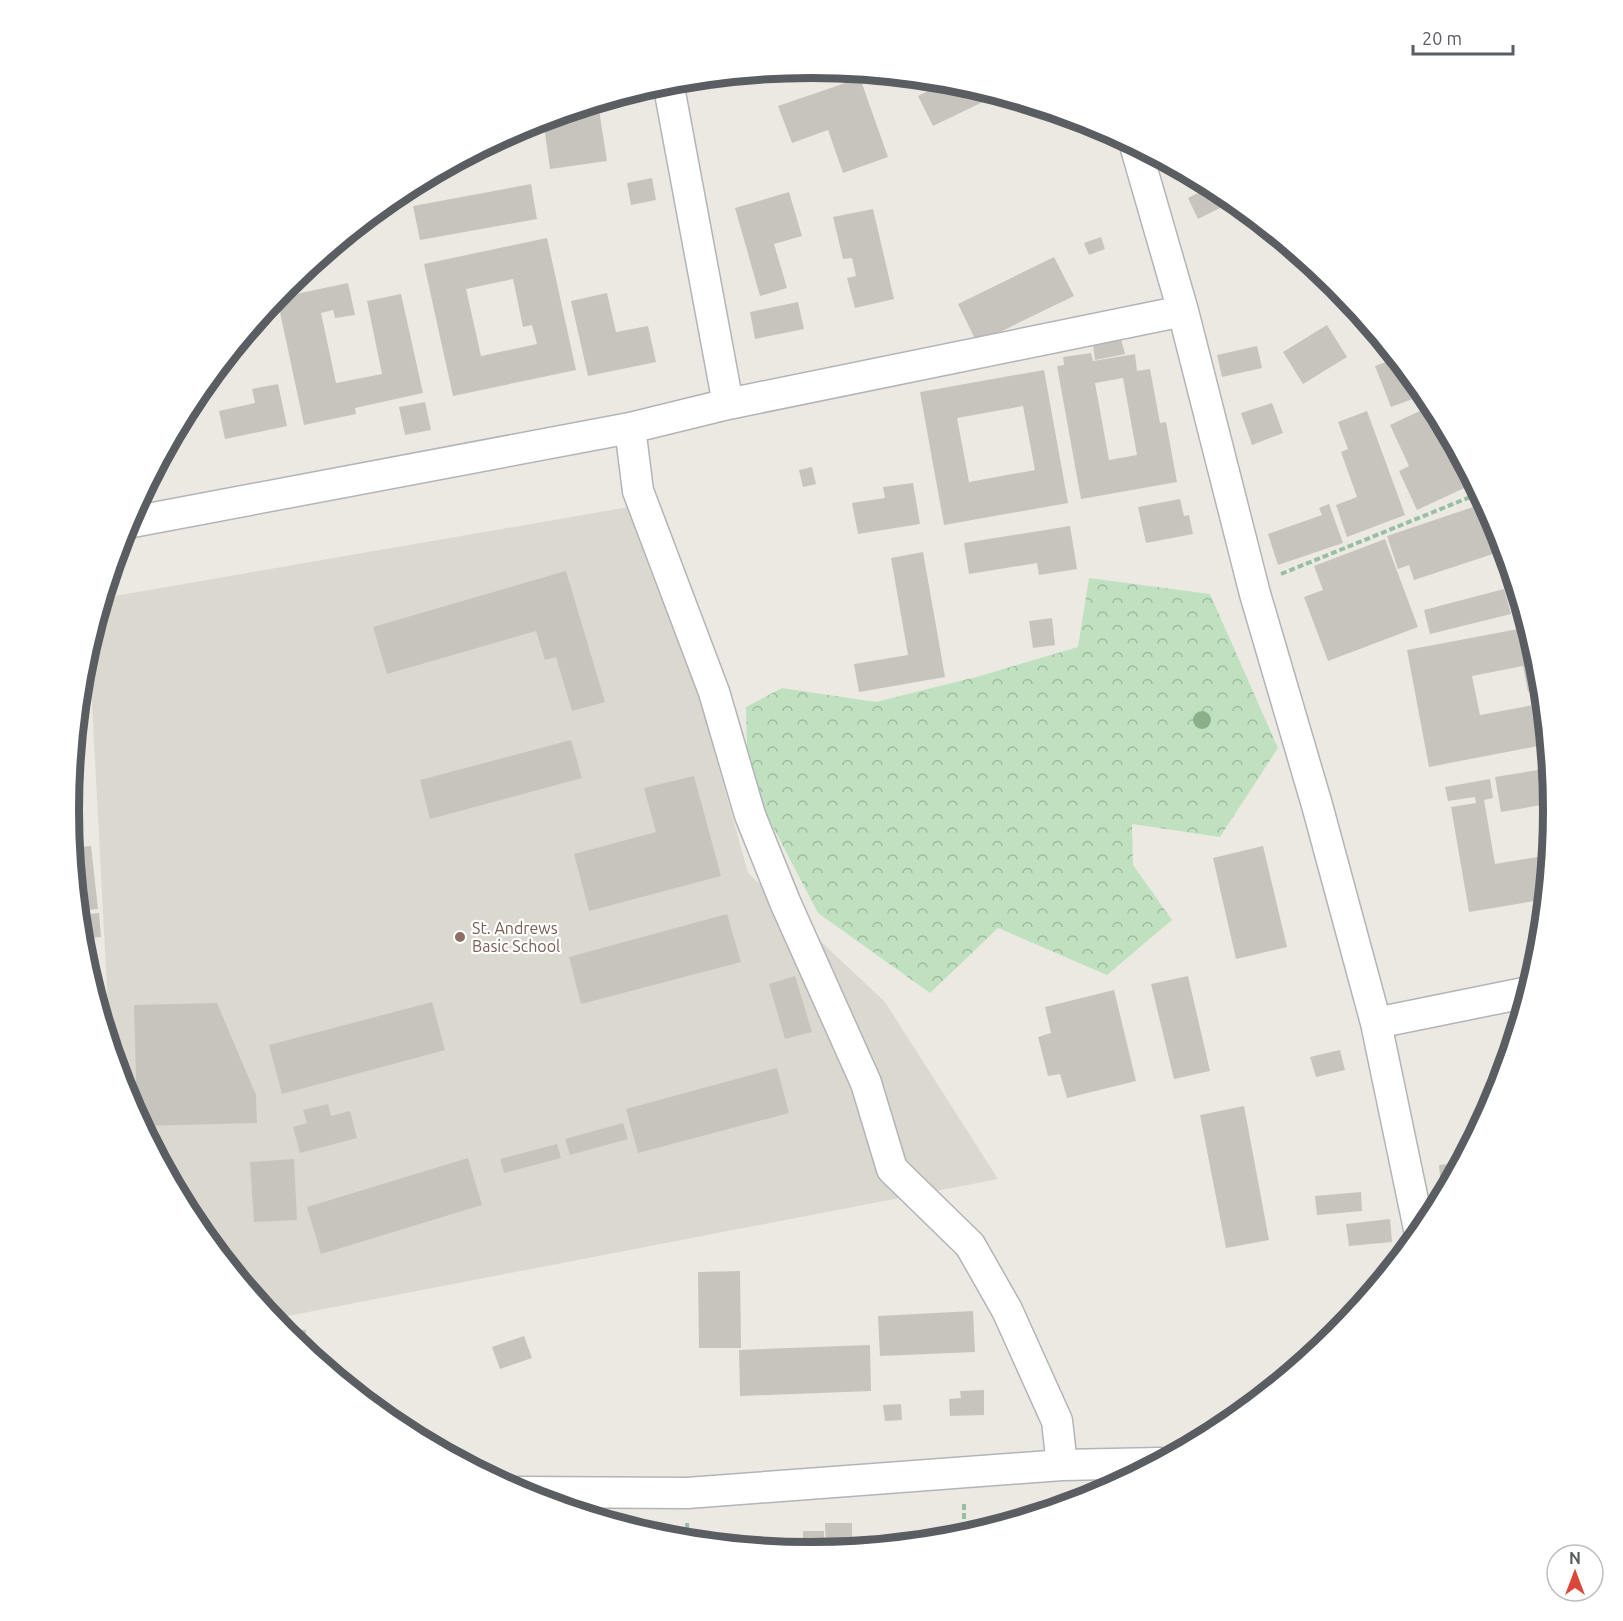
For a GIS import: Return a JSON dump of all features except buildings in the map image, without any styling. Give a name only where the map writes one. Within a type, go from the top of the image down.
[{"type":"street","points":[[670,92],[728,404]]},
{"type":"street","points":[[1138,156],[1183,311],[1253,586],[1317,805],[1376,1023],[1417,1222]]},
{"type":"street","points":[[139,521],[630,428],[728,404],[1183,311]]},
{"type":"street","points":[[630,428],[638,491],[714,692],[750,815],[785,902],[866,1083],[892,1169],[970,1245],[1002,1300],[1057,1421],[1062,1465]]},
{"type":"street","points":[[1376,1023],[1520,994]]},
{"type":"street","points":[[545,1492],[687,1493],[1062,1465],[1142,1463]]},
{"type":"path","points":[[1253,586],[1472,496]]},
{"type":"shaded area","name":"St. Andrews Basic School","points":[[646,504],[748,873],[885,1002],[998,1179],[283,1317],[230,1256],[177,1177],[135,1091],[108,1014],[91,681],[111,597]]},
{"type":"green space","points":[[1089,578],[1210,594],[1278,748],[1220,837],[1132,824],[1133,865],[1172,920],[1107,975],[998,928],[930,993],[818,913],[748,779],[746,707],[782,688],[876,702],[980,676],[1078,647]]},
{"type":"place","name":"St. Andrews Basic School","points":[[460,937]]}]
